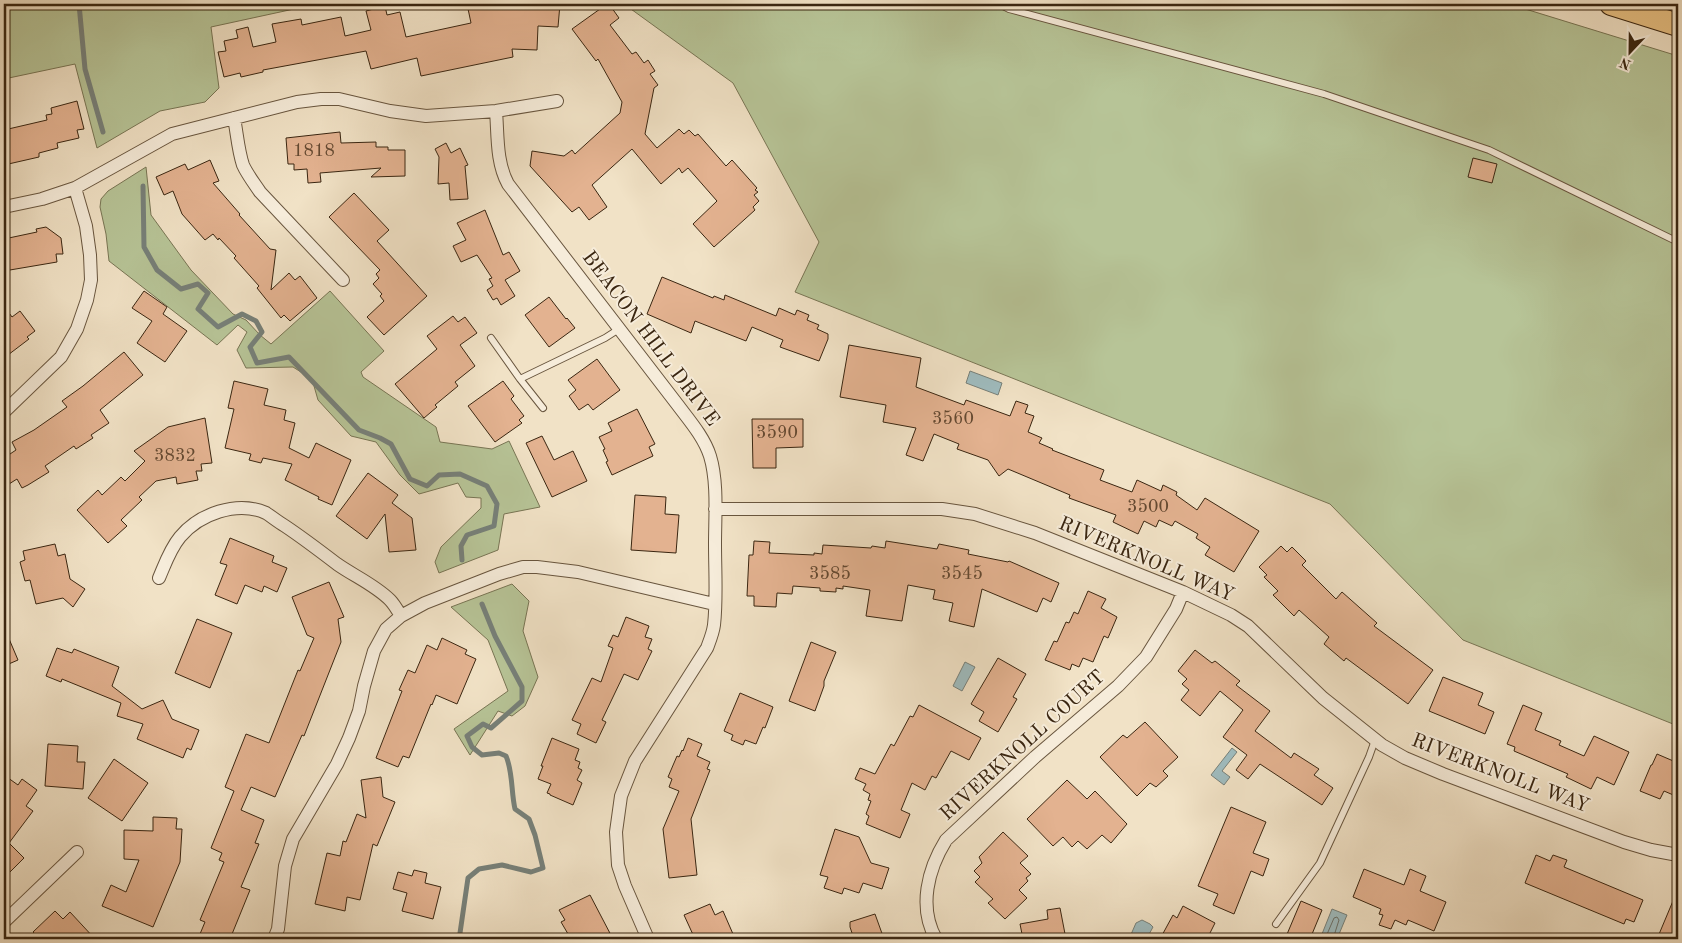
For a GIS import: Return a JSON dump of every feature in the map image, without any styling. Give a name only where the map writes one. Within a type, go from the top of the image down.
[{"type":"highway","points":[[1611,4],[1678,25]]},
{"type":"street","points":[[4,206],[42,199],[75,188],[172,134],[297,102],[322,99],[351,100],[390,110],[426,116],[496,111],[557,100]]},
{"type":"street","name":"BEACON HILL DRIVE","points":[[496,111],[500,162],[508,184],[677,404],[707,447],[711,458],[714,475],[715,508],[714,625],[707,648],[635,761],[624,786],[619,806],[616,832],[618,865],[648,939]]},
{"type":"street","points":[[234,118],[240,152],[250,178],[260,192],[343,280]]},
{"type":"street","points":[[4,412],[61,357],[77,329],[87,300],[91,280],[89,241],[75,188]]},
{"type":"street","name":"RIVERKNOLL WAY","points":[[715,508],[942,509],[974,514],[1034,533],[1183,592],[1230,615],[1248,626],[1323,698],[1375,740],[1405,758],[1624,842],[1678,855]]},
{"type":"street","points":[[159,578],[169,554],[180,537],[195,523],[228,509],[245,509],[265,513],[301,537],[340,566],[380,592],[392,602],[401,616]]},
{"type":"street","points":[[274,939],[278,929],[285,866],[293,840],[337,764],[346,744],[359,711],[374,651],[386,629],[401,616],[434,600],[524,567],[578,572],[714,604]]},
{"type":"street","name":"RIVERKNOLL COURT","points":[[936,939],[930,928],[927,891],[932,868],[946,840],[1035,757],[1118,686],[1146,657],[1176,608],[1183,592]]},
{"type":"street","points":[[4,922],[77,852]]},
{"type":"lane","points":[[999,4],[1009,9],[1324,94],[1490,150],[1678,242]]},
{"type":"lane","points":[[520,379],[605,338],[619,329]]},
{"type":"lane","points":[[491,338],[543,408]]},
{"type":"lane","points":[[1276,924],[1320,863],[1375,740]]},
{"type":"green space","points":[[4,4],[317,4],[211,27],[219,88],[205,102],[160,111],[97,148],[75,64],[4,79]]},
{"type":"green space","points":[[624,4],[1509,4],[1678,56],[1678,726],[1463,640],[1330,504],[795,292],[819,242],[733,83]]},
{"type":"green space","points":[[146,167],[151,215],[191,270],[233,314],[246,320],[271,344],[330,291],[384,351],[361,372],[363,377],[436,427],[440,442],[492,449],[509,441],[540,507],[504,514],[498,550],[439,573],[435,562],[441,547],[481,508],[481,498],[466,497],[458,483],[419,494],[400,475],[376,442],[351,436],[318,400],[312,379],[293,367],[246,368],[237,350],[247,332],[238,325],[217,345],[109,261],[100,207],[101,199],[108,191]]},
{"type":"green space","points":[[512,584],[529,601],[523,631],[538,677],[525,706],[512,716],[498,711],[470,755],[454,729],[508,691],[488,640],[451,607]]},
{"type":"water","points":[[970,371],[1002,383],[998,395],[966,383]]},
{"type":"water","points":[[965,662],[975,667],[962,691],[953,686]]},
{"type":"water","points":[[1232,748],[1237,752],[1222,771],[1230,777],[1224,785],[1211,775]]},
{"type":"water","points":[[1332,909],[1347,915],[1337,939],[1320,939]]},
{"type":"water","points":[[1142,920],[1153,927],[1147,938],[1129,939],[1136,923]]},
{"type":"building","points":[[467,4],[560,4],[558,27],[538,26],[537,50],[512,49],[513,57],[421,76],[417,58],[371,69],[366,51],[263,70],[263,72],[241,77],[240,73],[224,77],[218,52],[226,51],[224,41],[238,38],[236,30],[248,27],[253,47],[276,42],[272,24],[301,19],[302,25],[341,17],[345,36],[371,30],[366,11],[385,6],[387,15],[400,12],[406,37],[471,23]]},
{"type":"building","points":[[609,4],[619,18],[610,25],[632,54],[636,52],[644,63],[648,60],[655,71],[650,74],[658,85],[654,88],[645,134],[657,148],[679,129],[684,134],[689,130],[695,136],[698,134],[726,166],[732,160],[757,188],[755,190],[758,192],[754,195],[759,201],[753,207],[755,210],[714,247],[693,224],[717,201],[688,168],[682,173],[679,168],[661,184],[632,149],[592,185],[607,207],[589,220],[579,207],[572,212],[530,166],[532,151],[564,156],[572,150],[575,154],[620,113],[622,102],[598,59],[596,61],[572,29]]},
{"type":"building","points":[[77,101],[84,129],[77,130],[79,138],[57,143],[58,148],[39,153],[39,157],[4,165],[4,130],[47,120],[46,115],[52,114],[51,108]]},
{"type":"building","points":[[340,132],[341,143],[376,142],[376,147],[388,147],[388,150],[405,150],[405,176],[371,177],[381,168],[320,173],[321,182],[308,183],[307,169],[294,170],[294,164],[288,164],[286,138]]},
{"type":"building","points":[[446,143],[451,153],[460,148],[468,165],[465,166],[468,199],[450,200],[449,183],[438,184],[439,157],[435,149]]},
{"type":"building","points":[[1473,158],[1497,164],[1492,183],[1468,177]]},
{"type":"building","points":[[210,160],[219,181],[213,183],[270,249],[276,250],[271,290],[289,273],[295,280],[300,276],[317,298],[290,321],[284,315],[281,318],[257,288],[259,286],[234,258],[236,256],[219,238],[218,240],[213,234],[205,240],[182,214],[173,191],[164,195],[156,177],[185,164],[188,170]]},
{"type":"building","points":[[354,193],[389,230],[377,241],[427,296],[384,335],[367,317],[384,301],[380,296],[382,294],[373,284],[379,278],[376,274],[380,270],[329,217]]},
{"type":"building","points":[[485,210],[503,255],[509,252],[520,271],[505,280],[515,296],[501,305],[497,298],[493,300],[487,290],[493,286],[489,279],[492,278],[477,255],[461,262],[453,246],[466,240],[457,223]]},
{"type":"building","points":[[46,227],[61,238],[63,254],[56,254],[57,262],[4,271],[4,239],[37,232],[36,229]]},
{"type":"building","points":[[662,277],[713,298],[714,296],[724,300],[725,295],[776,316],[779,308],[795,315],[797,310],[809,315],[807,320],[819,325],[817,329],[828,334],[828,339],[819,361],[780,347],[783,340],[752,327],[746,341],[695,321],[691,333],[647,314]]},
{"type":"building","points":[[144,291],[167,307],[163,314],[187,331],[165,362],[137,343],[152,321],[132,308]]},
{"type":"building","points":[[549,297],[575,328],[549,347],[525,315]]},
{"type":"building","points":[[4,306],[12,317],[20,311],[35,331],[27,337],[29,339],[4,358]]},
{"type":"building","points":[[453,316],[458,322],[465,317],[477,333],[460,345],[475,366],[455,382],[458,386],[435,405],[437,407],[424,418],[395,384],[437,349],[427,336]]},
{"type":"building","points":[[849,345],[921,358],[916,387],[964,405],[966,400],[1010,416],[1016,401],[1028,405],[1025,413],[1034,416],[1028,432],[1042,438],[1039,443],[1052,450],[1104,470],[1100,480],[1132,492],[1137,480],[1161,491],[1163,485],[1177,492],[1176,495],[1197,510],[1205,498],[1259,531],[1234,572],[1205,555],[1210,547],[1196,538],[1198,534],[1175,521],[1172,526],[1159,520],[1156,527],[1144,521],[1138,534],[1113,522],[1116,515],[1069,498],[1070,495],[1008,469],[999,476],[988,460],[957,449],[959,444],[934,434],[923,461],[906,455],[916,428],[883,422],[886,405],[840,397]]},
{"type":"building","points":[[124,352],[143,375],[100,410],[109,423],[91,435],[93,438],[76,449],[74,446],[45,466],[49,472],[28,485],[22,488],[17,479],[9,484],[4,476],[4,458],[16,450],[12,442],[34,430],[67,407],[62,401]]},
{"type":"building","points":[[597,359],[620,390],[593,410],[588,404],[579,410],[569,396],[576,390],[568,380]]},
{"type":"building","points":[[234,381],[268,389],[264,405],[286,410],[284,420],[295,423],[289,448],[309,458],[316,443],[351,460],[332,505],[285,480],[292,464],[263,458],[261,463],[249,460],[251,454],[225,448],[234,409],[228,408]]},
{"type":"building","points":[[503,381],[514,396],[511,399],[524,416],[519,420],[522,423],[495,442],[468,406]]},
{"type":"building","points":[[637,409],[655,444],[649,447],[653,456],[612,475],[606,462],[608,461],[603,450],[605,449],[599,437],[612,431],[608,423]]},
{"type":"building","points":[[205,418],[212,463],[201,464],[202,471],[196,471],[198,480],[177,484],[176,477],[156,481],[139,497],[142,500],[121,520],[127,526],[108,543],[77,510],[98,490],[102,495],[121,477],[125,481],[145,461],[134,451],[168,427]]},
{"type":"building","points":[[752,419],[803,419],[803,447],[776,448],[776,468],[753,468]]},
{"type":"building","points":[[542,436],[554,460],[573,451],[587,481],[552,497],[526,443]]},
{"type":"building","points":[[368,473],[398,495],[392,503],[412,518],[416,550],[389,552],[385,514],[367,539],[336,516]]},
{"type":"building","points":[[635,495],[666,497],[665,514],[679,515],[676,553],[631,550]]},
{"type":"building","points":[[230,538],[274,556],[272,562],[287,568],[277,592],[264,586],[262,592],[245,585],[237,604],[215,595],[227,565],[220,563]]},
{"type":"building","points":[[754,541],[770,542],[769,553],[814,555],[814,553],[822,554],[823,545],[885,548],[886,541],[937,549],[939,544],[969,550],[968,554],[1009,561],[1059,583],[1051,602],[1043,598],[1037,612],[982,589],[974,627],[949,621],[953,603],[933,599],[935,590],[908,585],[902,621],[866,616],[870,590],[843,586],[843,589],[836,588],[836,592],[820,591],[820,588],[793,586],[792,594],[777,593],[776,607],[754,606],[754,596],[747,596],[749,555],[753,555]]},
{"type":"building","points":[[55,544],[58,556],[65,554],[70,579],[85,589],[73,607],[63,598],[36,604],[30,580],[25,581],[20,562],[25,560],[23,551]]},
{"type":"building","points":[[1281,546],[1287,552],[1292,547],[1306,561],[1302,565],[1336,599],[1342,592],[1377,623],[1374,626],[1433,670],[1408,704],[1346,658],[1344,661],[1324,644],[1329,637],[1299,610],[1294,616],[1273,595],[1278,591],[1264,577],[1267,575],[1259,567]]},
{"type":"building","points":[[329,582],[344,617],[338,619],[341,642],[304,736],[302,735],[275,797],[251,787],[241,810],[264,820],[255,843],[259,844],[241,887],[250,890],[230,939],[214,939],[200,934],[205,922],[200,920],[224,862],[219,860],[222,853],[211,848],[234,791],[225,787],[246,734],[269,743],[298,670],[300,671],[314,638],[307,635],[292,597]]},
{"type":"building","points":[[1088,591],[1106,599],[1101,608],[1117,617],[1108,638],[1104,636],[1093,662],[1083,658],[1079,667],[1072,664],[1070,670],[1045,660],[1054,641],[1057,642],[1066,622],[1069,623],[1074,612],[1078,614]]},
{"type":"building","points":[[626,617],[649,626],[645,637],[652,639],[648,649],[652,651],[638,680],[624,674],[602,720],[606,722],[596,743],[577,734],[581,724],[572,720],[592,678],[601,682],[613,648],[608,646],[613,635],[618,637]]},
{"type":"building","points":[[197,619],[232,633],[210,688],[175,673]]},
{"type":"building","points":[[4,627],[18,660],[4,666]]},
{"type":"building","points":[[442,638],[467,650],[465,654],[476,659],[457,704],[436,695],[409,758],[403,756],[398,767],[376,758],[402,691],[399,690],[408,670],[415,673],[427,645],[437,650]]},
{"type":"building","points":[[811,642],[836,652],[824,681],[815,711],[789,701]]},
{"type":"building","points":[[57,648],[72,653],[74,649],[119,667],[112,686],[142,709],[163,700],[172,719],[199,730],[191,750],[187,748],[183,758],[137,739],[143,724],[117,716],[121,703],[62,679],[61,682],[46,676]]},
{"type":"building","points":[[1195,650],[1212,663],[1215,661],[1240,681],[1236,685],[1270,711],[1255,731],[1291,758],[1294,753],[1319,769],[1314,775],[1333,788],[1322,805],[1260,764],[1248,779],[1236,770],[1247,755],[1223,737],[1243,710],[1220,691],[1200,716],[1181,700],[1189,690],[1182,684],[1187,679],[1178,671]]},
{"type":"building","points":[[998,658],[1026,674],[1013,697],[1017,699],[998,732],[979,721],[984,712],[971,704]]},
{"type":"building","points":[[1443,677],[1483,693],[1478,705],[1494,712],[1485,734],[1429,711]]},
{"type":"building","points":[[740,693],[773,707],[756,744],[745,740],[743,745],[731,740],[733,735],[724,731]]},
{"type":"building","points":[[919,705],[981,738],[969,760],[951,751],[936,778],[932,776],[925,790],[912,783],[901,810],[910,814],[900,838],[866,824],[869,816],[866,814],[871,801],[868,800],[870,794],[863,790],[866,784],[855,779],[860,768],[875,774],[891,744],[894,746],[910,716],[913,717]]},
{"type":"building","points":[[1523,705],[1542,713],[1535,730],[1561,741],[1559,745],[1584,756],[1594,736],[1629,752],[1614,785],[1597,777],[1591,789],[1566,777],[1568,774],[1514,751],[1515,747],[1507,744]]},
{"type":"building","points":[[1145,722],[1178,757],[1163,771],[1168,776],[1156,787],[1150,783],[1137,796],[1100,757],[1123,735],[1127,738]]},
{"type":"building","points":[[552,738],[579,749],[575,760],[580,762],[578,768],[582,770],[577,780],[582,783],[573,805],[547,793],[551,784],[538,779]]},
{"type":"building","points":[[688,738],[702,744],[697,756],[710,762],[707,769],[710,770],[691,819],[697,875],[669,878],[663,829],[679,791],[669,787],[672,779],[668,777],[677,756],[679,757],[683,751]]},
{"type":"building","points":[[48,744],[78,746],[77,762],[85,762],[83,789],[45,786]]},
{"type":"building","points":[[1657,754],[1678,763],[1678,797],[1664,791],[1660,799],[1640,791]]},
{"type":"building","points":[[114,759],[148,783],[122,821],[88,798]]},
{"type":"building","points":[[4,775],[18,785],[22,779],[37,790],[26,806],[33,811],[9,843],[24,858],[4,878]]},
{"type":"building","points":[[381,777],[383,797],[395,802],[377,846],[373,844],[360,900],[347,897],[345,911],[315,904],[327,853],[340,856],[343,841],[346,842],[357,814],[366,818],[361,780]]},
{"type":"building","points":[[1067,780],[1087,799],[1095,791],[1127,824],[1111,843],[1102,835],[1087,849],[1078,841],[1072,847],[1063,837],[1053,846],[1027,819]]},
{"type":"building","points":[[1231,807],[1266,822],[1253,853],[1269,859],[1263,876],[1251,871],[1234,914],[1213,905],[1218,894],[1198,886]]},
{"type":"building","points":[[153,817],[177,818],[176,829],[182,829],[180,862],[153,927],[102,906],[111,885],[126,892],[139,860],[124,859],[124,830],[153,831]]},
{"type":"building","points":[[835,829],[859,837],[871,863],[889,868],[882,889],[863,883],[859,893],[844,888],[842,894],[824,888],[828,877],[820,875]]},
{"type":"building","points":[[1003,832],[1028,856],[1020,863],[1031,874],[1026,878],[1028,881],[1019,890],[1027,898],[1005,919],[988,903],[993,899],[975,882],[980,877],[974,871],[982,863],[979,857]]},
{"type":"building","points":[[1536,855],[1550,861],[1553,855],[1567,860],[1564,867],[1643,900],[1634,922],[1626,919],[1624,924],[1525,883]]},
{"type":"building","points":[[1364,869],[1404,885],[1410,869],[1426,876],[1420,891],[1446,902],[1434,931],[1408,920],[1406,925],[1395,920],[1391,929],[1379,925],[1383,915],[1379,914],[1381,909],[1353,897]]},
{"type":"building","points":[[414,870],[427,873],[425,883],[441,887],[433,919],[402,911],[407,893],[393,889],[398,872],[412,876]]},
{"type":"building","points":[[1678,889],[1678,939],[1657,939]]},
{"type":"building","points":[[590,895],[613,939],[571,939],[561,922],[565,920],[559,910]]},
{"type":"building","points":[[1301,901],[1322,910],[1310,939],[1285,939]]},
{"type":"building","points":[[710,904],[715,915],[723,911],[733,934],[729,936],[730,939],[695,939],[684,915]]},
{"type":"building","points":[[1183,906],[1215,923],[1207,939],[1160,939],[1173,915],[1177,918]]},
{"type":"building","points":[[1060,908],[1066,939],[1023,939],[1020,924],[1048,919],[1047,910]]},
{"type":"building","points":[[55,911],[63,919],[70,912],[95,939],[40,939],[33,932]]},
{"type":"building","points":[[875,914],[884,939],[854,939],[850,922]]},
{"type":"waterway","points":[[79,4],[85,69],[103,132]]},
{"type":"waterway","points":[[143,186],[144,247],[157,270],[181,289],[198,284],[208,293],[198,309],[218,327],[242,314],[256,321],[262,332],[250,347],[257,363],[289,357],[359,430],[391,444],[410,479],[427,486],[439,475],[460,474],[487,486],[497,504],[494,526],[467,535],[461,546],[462,560]]},
{"type":"waterway","points":[[463,939],[460,933],[468,878],[479,869],[502,865],[531,872],[543,868],[529,819],[515,809],[510,769],[506,756],[499,753],[482,755],[472,747],[467,736],[483,724],[491,728],[522,701],[522,687],[495,636],[482,604]]}]
